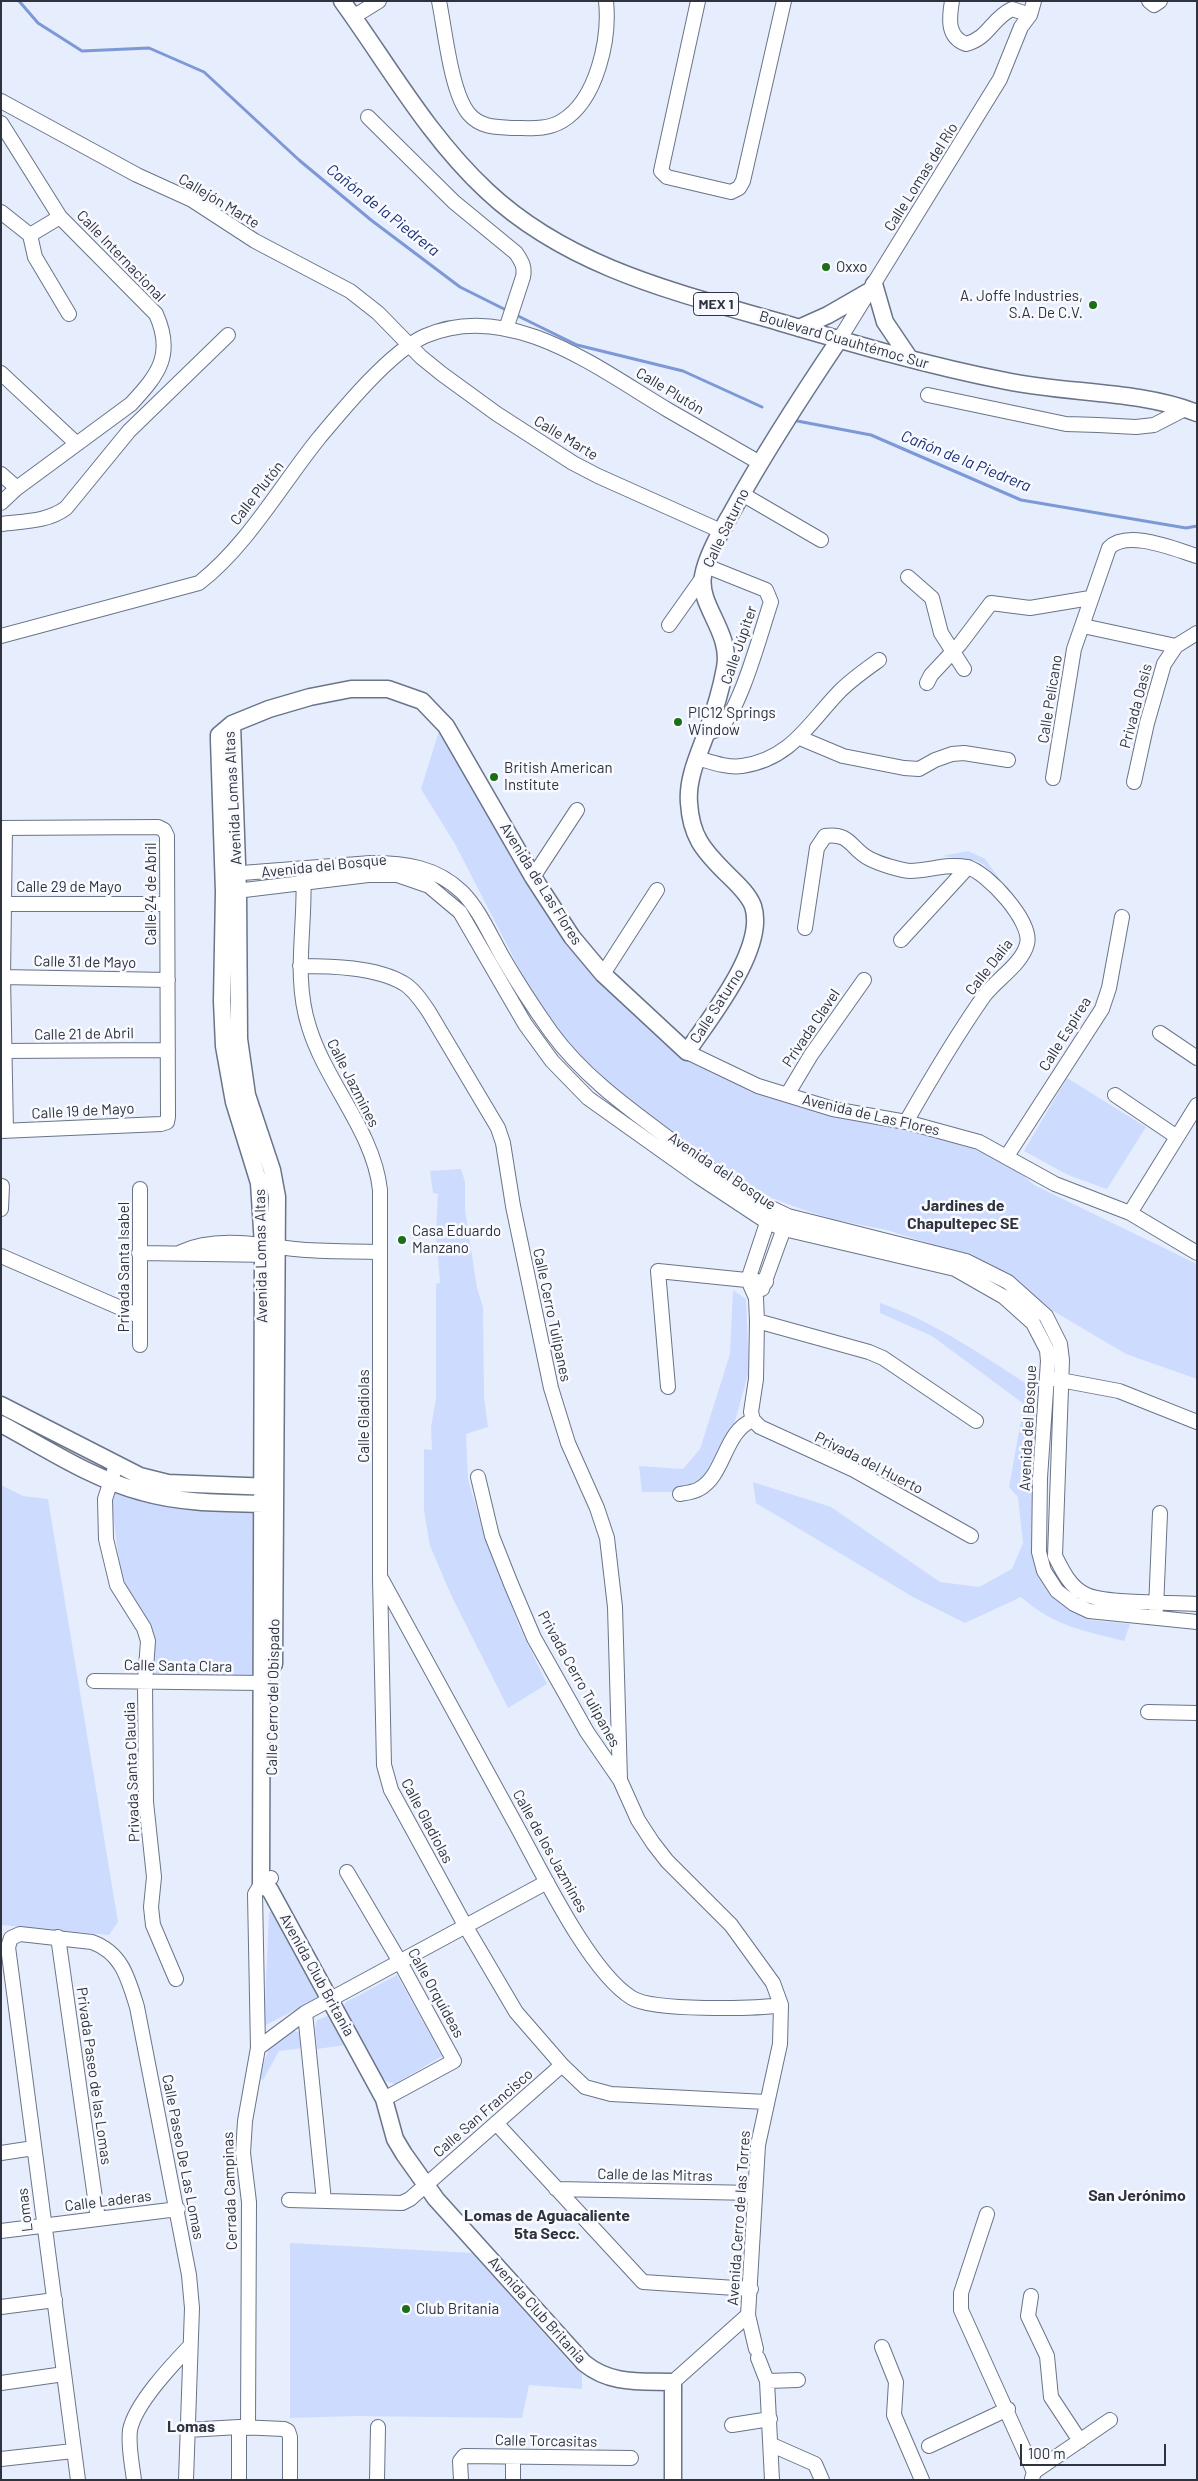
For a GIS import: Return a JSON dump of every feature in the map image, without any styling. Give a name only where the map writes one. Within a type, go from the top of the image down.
[{"type":"main road","name":"Boulevard Cuauhtémoc Sur","points":[[342,1],[447,150],[488,193],[534,228],[568,249],[622,274],[839,340],[910,359],[1023,385],[1162,402],[1191,411]]},
{"type":"main road","points":[[799,328],[828,316],[871,288],[885,322],[910,359]]},
{"type":"main road","name":"Calle Saturno","points":[[687,1052],[743,967],[753,934],[755,913],[745,893],[702,849],[694,832],[688,801],[697,758],[707,733],[724,674],[727,650],[706,598],[704,572],[722,531],[760,463],[839,340]]},
{"type":"main road","name":"Avenida de Las Flores","points":[[232,724],[269,709],[310,697],[351,689],[388,689],[422,701],[446,726],[533,877],[572,937],[603,974],[687,1052]]},
{"type":"main road","name":"Avenida Lomas Altas","points":[[232,724],[219,735],[218,740],[231,892],[222,1001],[224,1046],[234,1102],[260,1183],[270,1250],[269,1496]]},
{"type":"main road","points":[[1,1405],[140,1476],[168,1484],[269,1496]]},
{"type":"main road","points":[[1,1424],[110,1481],[141,1492],[169,1498],[269,1496]]},
{"type":"main road","name":"Calle Cerro del Obispado","points":[[267,1884],[263,1683],[269,1496]]},
{"type":"main road","name":"Calle Cerro del Obispado","points":[[267,1884],[269,1496]]},
{"type":"main road","name":"Avenida Club Britania","points":[[267,1884],[384,2099],[395,2139],[425,2185],[584,2363],[606,2377],[625,2381],[673,2382]]},
{"type":"main road","points":[[673,2382],[673,2480]]},
{"type":"street","points":[[353,17],[379,1]]},
{"type":"street","points":[[439,1],[457,92],[470,115],[489,127],[543,128],[562,121],[576,108],[597,75],[606,30],[606,1]]},
{"type":"street","points":[[698,1],[661,162],[661,171],[667,177],[731,192],[739,188],[742,181],[784,1]]},
{"type":"street","points":[[952,1],[950,24],[952,35],[958,41],[966,44],[981,38],[1000,14],[1012,9],[1027,7]]},
{"type":"street","points":[[1149,1],[1154,5],[1160,1]]},
{"type":"street","name":"Calle Lomas del Río","points":[[839,340],[1000,80],[1027,7]]},
{"type":"street","name":"Callejón Marte","points":[[1,102],[16,108],[137,175],[192,200],[255,241],[350,291],[378,313],[409,345]]},
{"type":"street","points":[[368,117],[454,202],[516,253],[524,269],[508,323]]},
{"type":"street","name":"Calle Internacional","points":[[1,123],[60,217],[156,314],[164,331],[165,348],[160,365],[146,388],[131,404],[17,488],[1,503]]},
{"type":"street","points":[[1,212],[30,235],[35,257],[68,314]]},
{"type":"street","points":[[30,235],[60,217]]},
{"type":"street","name":"Calle Plutón","points":[[1,636],[199,583],[229,554],[319,438],[358,393],[409,345],[443,330],[508,323],[552,343],[624,382],[760,463]]},
{"type":"street","points":[[1,524],[56,516],[66,508],[144,416],[228,335]]},
{"type":"street","name":"Calle Marte","points":[[409,345],[442,374],[498,414],[573,463],[722,531]]},
{"type":"street","points":[[1,373],[77,444]]},
{"type":"street","points":[[928,395],[1066,424],[1098,426],[1136,427],[1154,425],[1191,411]]},
{"type":"street","points":[[131,404],[144,416]]},
{"type":"street","points":[[1,474],[17,488]]},
{"type":"street","points":[[742,494],[821,540]]},
{"type":"street","name":"Calle Pelícano","points":[[1054,778],[1070,664],[1090,598],[1109,548],[1115,542],[1125,538],[1152,543],[1197,556]]},
{"type":"street","points":[[669,625],[704,572]]},
{"type":"street","name":"Calle Júpiter","points":[[704,572],[766,590],[771,602],[732,710],[718,729],[707,733]]},
{"type":"street","points":[[908,577],[932,598],[941,633],[964,669]]},
{"type":"street","points":[[927,683],[937,667],[952,653],[991,603],[1030,608],[1090,598]]},
{"type":"street","points":[[1083,626],[1176,646],[1197,633]]},
{"type":"street","name":"Privada Oasis","points":[[1134,782],[1147,722],[1164,664],[1176,646]]},
{"type":"street","points":[[697,758],[718,764],[741,766],[773,755],[800,738],[840,691],[860,673],[879,660]]},
{"type":"street","points":[[800,738],[843,756],[904,768],[919,769],[935,760],[952,754],[974,754],[1008,760]]},
{"type":"street","points":[[533,877],[577,810]]},
{"type":"street","name":"Calle 24 de Abril","points":[[3,828],[158,827],[164,830],[167,836],[167,1122]]},
{"type":"street","points":[[3,828],[3,1131]]},
{"type":"street","points":[[804,928],[817,848],[825,836],[837,834],[851,842],[869,858],[908,871],[952,866],[968,867]]},
{"type":"street","name":"Avenida del Bosque","points":[[230,874],[392,863],[429,869],[445,879],[462,892],[475,909],[511,972],[566,1051],[617,1100],[723,1179],[771,1208],[786,1222]]},
{"type":"street","points":[[901,940],[968,867]]},
{"type":"street","name":"Calle Dalia","points":[[906,1122],[984,996],[1024,953],[1028,942],[1027,929],[1010,903],[982,874],[968,867]]},
{"type":"street","name":"Calle Jazmines","points":[[303,869],[300,966],[304,1012],[318,1054],[360,1133],[378,1176],[380,1252]]},
{"type":"street","name":"Avenida del Bosque","points":[[231,892],[368,875],[396,875],[430,886],[460,912],[525,1024],[552,1061],[582,1092],[699,1177],[767,1222],[786,1222],[955,1269],[1004,1297],[1033,1323],[1047,1350],[1055,1379],[1055,1556],[1067,1579],[1086,1594],[1106,1599],[1197,1604]]},
{"type":"street","points":[[603,974],[657,890]]},
{"type":"street","name":"Calle 29 de Mayo","points":[[2,904],[167,904]]},
{"type":"street","name":"Calle Espirea","points":[[1007,1156],[1102,1010],[1109,988],[1122,917]]},
{"type":"street","name":"Calle Cerro Tulipanes","points":[[300,966],[330,966],[361,971],[404,983],[429,1012],[498,1128],[504,1143],[513,1206],[551,1388],[568,1443],[597,1508],[607,1538],[614,1607],[620,1780]]},
{"type":"street","name":"Calle 31 de Mayo","points":[[2,977],[168,980]]},
{"type":"street","name":"Privada Clavel","points":[[787,1095],[864,980]]},
{"type":"street","points":[[1160,1034],[1197,1058]]},
{"type":"street","name":"Calle 21 de Abril","points":[[3,1052],[168,1050]]},
{"type":"street","name":"Avenida de Las Flores","points":[[687,1052],[758,1086],[787,1095],[833,1108],[906,1122],[979,1142],[1055,1184],[1130,1213],[1197,1253]]},
{"type":"street","points":[[1115,1095],[1177,1137]]},
{"type":"street","points":[[1130,1213],[1197,1106]]},
{"type":"street","name":"Calle 19 de Mayo","points":[[3,1131],[167,1122]]},
{"type":"street","points":[[1,1209],[2,1186]]},
{"type":"street","name":"Privada Santa Isabel","points":[[140,1189],[140,1345]]},
{"type":"street","points":[[680,1494],[699,1489],[709,1480],[740,1428],[753,1420],[751,1412],[756,1379],[757,1321],[756,1298],[748,1280],[771,1208]]},
{"type":"street","points":[[756,1298],[766,1282],[786,1222]]},
{"type":"street","points":[[139,1253],[295,1249],[380,1252]]},
{"type":"street","name":"Calle Gladiolas","points":[[380,1252],[380,1578],[386,1776],[390,1790],[466,1927],[516,2012],[562,2065],[585,2087],[598,2092],[766,2102]]},
{"type":"street","points":[[1,1256],[139,1316]]},
{"type":"street","points":[[668,1387],[658,1271],[766,1282]]},
{"type":"street","points":[[757,1321],[869,1352],[883,1358],[976,1421]]},
{"type":"street","points":[[1055,1379],[1118,1391],[1197,1422]]},
{"type":"street","name":"Avenida del Bosque","points":[[1055,1379],[1040,1487],[1039,1552],[1044,1571],[1057,1591],[1074,1604],[1089,1612],[1197,1622]]},
{"type":"street","name":"Privada del Huerto","points":[[753,1420],[760,1427],[854,1470],[971,1536]]},
{"type":"street","name":"Privada Santa Claudia","points":[[116,1465],[110,1481],[104,1512],[107,1548],[116,1585],[144,1628],[148,1641],[145,1682],[146,1802],[154,1892],[151,1908],[153,1925],[176,1979]]},
{"type":"street","name":"Privada Cerro Tulipanes","points":[[478,1477],[492,1536],[534,1638],[587,1732],[620,1780]]},
{"type":"street","points":[[1155,1619],[1160,1513]]},
{"type":"street","name":"Calle de los Jazmines","points":[[380,1578],[547,1882],[592,1957],[632,1998],[650,2005],[757,2009],[781,2005]]},
{"type":"street","name":"Calle Santa Clara","points":[[94,1681],[263,1683]]},
{"type":"street","points":[[1148,1712],[1197,1713]]},
{"type":"street","name":"Avenida Cerro de las Torres","points":[[620,1780],[638,1820],[652,1843],[667,1861],[731,1924],[773,1984],[781,2005],[780,2044],[758,2145],[754,2193],[751,2290],[748,2315],[673,2382]]},
{"type":"street","name":"Calle Orquídeas","points":[[347,1872],[400,1962],[454,2061],[384,2099]]},
{"type":"street","points":[[258,2048],[305,2013],[547,1882]]},
{"type":"street","name":"Calle Cerro del Obispado","points":[[258,2048],[255,1894],[267,1884]]},
{"type":"street","name":"Calle Paseo De Las Lomas","points":[[11,1938],[20,1934],[92,1942],[102,1946],[122,1964],[128,1977],[137,2007],[178,2209],[189,2275],[192,2308],[186,2480]]},
{"type":"street","name":"Privada Paseo de las Lomas","points":[[58,1937],[98,2219]]},
{"type":"street","name":"Lomas","points":[[11,1938],[8,1947],[78,2480]]},
{"type":"street","points":[[305,2013],[324,2201]]},
{"type":"street","name":"Cerrada Campinas","points":[[239,2480],[244,2428],[249,2202],[243,2153],[244,2120],[258,2048]]},
{"type":"street","name":"Calle San Francisco","points":[[289,2200],[402,2203],[562,2065]]},
{"type":"street","points":[[496,2123],[643,2282],[751,2290]]},
{"type":"street","points":[[1,2153],[34,2148]]},
{"type":"street","name":"Calle de las Mitras","points":[[556,2189],[754,2193]]},
{"type":"street","name":"Calle Laderas","points":[[1,2231],[178,2209]]},
{"type":"street","points":[[987,2214],[961,2293],[961,2310],[979,2353],[1008,2409],[1033,2476],[1110,2420]]},
{"type":"street","points":[[1031,2296],[1028,2316],[1047,2356],[1048,2387],[1051,2397],[1080,2441]]},
{"type":"street","points":[[1,2307],[55,2300]]},
{"type":"street","points":[[748,2315],[757,2354],[767,2381],[772,2445],[772,2480]]},
{"type":"street","points":[[134,2480],[130,2438],[133,2422],[145,2401],[190,2346]]},
{"type":"street","points":[[882,2347],[896,2382],[894,2415],[922,2480]]},
{"type":"street","points":[[1,2383],[64,2374]]},
{"type":"street","points":[[767,2381],[798,2380]]},
{"type":"street","points":[[929,2446],[1008,2409]]},
{"type":"street","points":[[732,2425],[770,2419]]},
{"type":"street","points":[[377,2480],[378,2427]]},
{"type":"street","points":[[187,2430],[284,2429],[288,2432],[290,2480]]},
{"type":"street","points":[[772,2445],[815,2464],[822,2480]]},
{"type":"street","points":[[1,2460],[73,2451]]},
{"type":"street","points":[[513,2457],[513,2480]]},
{"type":"street","name":"Calle Torcasitas","points":[[461,2480],[461,2458],[631,2458]]},
{"type":"shaded area","points":[[439,731],[565,942],[617,997],[682,1056],[738,1085],[776,1099],[881,1123],[971,1148],[999,1158],[1036,1186],[1197,1264],[1197,1379],[1126,1354],[1055,1312],[986,1262],[887,1230],[836,1220],[756,1192],[659,1124],[611,1086],[581,1058],[539,1007],[455,844],[421,789]]},
{"type":"shaded area","points":[[968,851],[985,859],[1012,896],[984,865],[977,861],[942,856]]},
{"type":"shaded area","points":[[1067,1078],[1146,1127],[1107,1189],[1068,1175],[1024,1151]]},
{"type":"shaded area","points":[[461,1169],[465,1182],[465,1210],[477,1288],[483,1307],[484,1397],[488,1427],[466,1434],[468,1479],[482,1528],[519,1626],[547,1684],[508,1708],[452,1597],[430,1546],[424,1510],[424,1449],[432,1450],[431,1427],[436,1399],[436,1284],[440,1283],[436,1233],[438,1194],[433,1193],[430,1171]]},
{"type":"shaded area","points":[[733,1290],[746,1299],[749,1371],[731,1435],[711,1474],[674,1492],[642,1492],[639,1466],[683,1469],[700,1449],[730,1354]]},
{"type":"shaded area","points":[[880,1303],[941,1330],[1036,1390],[1032,1551],[1040,1577],[1065,1603],[1090,1620],[1130,1624],[1124,1641],[1082,1630],[1058,1621],[1021,1597],[965,1623],[913,1597],[756,1503],[753,1482],[831,1507],[940,1582],[979,1587],[1012,1569],[1023,1543],[1018,1497],[1009,1487],[1024,1404],[932,1336],[880,1313]]},
{"type":"shaded area","points":[[1,1485],[23,1496],[48,1499],[118,1922],[109,1935],[1,1925]]},
{"type":"shaded area","points":[[123,1490],[261,1508],[261,1678],[150,1676],[152,1635],[121,1576],[112,1506],[115,1492]]},
{"type":"shaded area","points":[[269,1912],[274,1912],[320,1997],[264,2026]]},
{"type":"shaded area","points":[[397,1975],[442,2056],[395,2084],[379,2079],[343,2007],[346,2002]]},
{"type":"shaded area","points":[[330,2015],[345,2045],[317,2049],[315,2028],[317,2020]]},
{"type":"shaded area","points":[[292,2029],[299,2033],[303,2048],[279,2051],[263,2080],[258,2078],[270,2046]]},
{"type":"shaded area","name":"Club Britania","points":[[290,2243],[472,2253],[573,2366],[582,2373],[582,2389],[529,2385],[522,2418],[356,2416],[290,2418]]},
{"type":"waterway","name":"Cañón de la Piedrera","points":[[19,1],[38,23],[82,51],[149,48],[204,72],[299,160],[371,220],[460,287],[508,311]]},
{"type":"waterway","name":"Cañón de la Piedrera","points":[[514,314],[577,345],[683,371],[762,407]]},
{"type":"waterway","name":"Cañón de la Piedrera","points":[[792,420],[871,435],[1021,500],[1186,528],[1197,526]]},
{"type":"place","name":"Oxxo","points":[[826,267]]},
{"type":"place","name":"A. Joffe Industries, S.A. De C.V.","points":[[1093,305]]},
{"type":"place","name":"PIC12 Springs Window","points":[[678,722]]},
{"type":"place","name":"British American Institute","points":[[494,777]]},
{"type":"place","name":"Casa Eduardo Manzano","points":[[402,1240]]},
{"type":"place","name":"Club Britania","points":[[406,2309]]},
{"type":"district","name":"Jardines de Chapultepec SE","points":[[963,1215]]},
{"type":"district","name":"San Jerónimo","points":[[1137,2196]]},
{"type":"district","name":"Lomas de Aguacaliente 5ta Secc.","points":[[547,2225]]},
{"type":"district","name":"Lomas","points":[[191,2427]]}]
